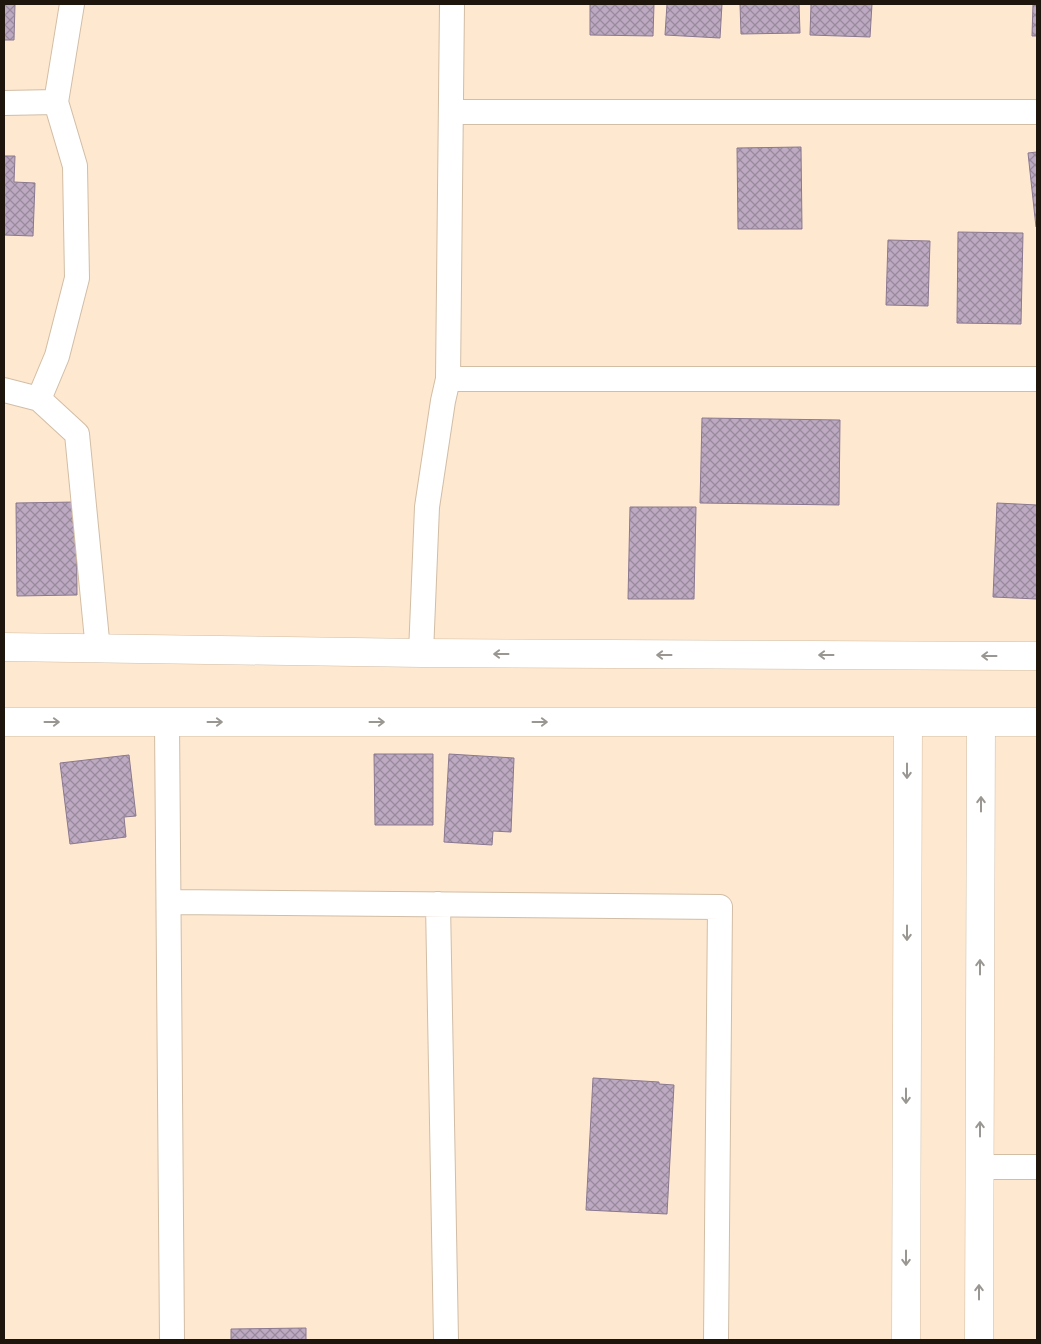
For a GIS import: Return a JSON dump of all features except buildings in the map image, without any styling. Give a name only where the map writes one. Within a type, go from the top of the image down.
[{"type":"street","points":[[39,399],[57,356],[77,278],[75,166],[56,102],[72,4]]},
{"type":"street","points":[[421,653],[427,507],[448,379],[452,4]]},
{"type":"street","points":[[4,104],[56,102]]},
{"type":"street","points":[[451,112],[1037,112]]},
{"type":"street","points":[[448,379],[1037,380]]},
{"type":"street","points":[[4,390],[39,399],[77,434],[98,650]]},
{"type":"street","points":[[4,648],[421,653],[1037,656]]},
{"type":"street","points":[[4,722],[1037,722]]},
{"type":"street","points":[[167,722],[172,1340]]},
{"type":"street","points":[[906,1340],[908,722]]},
{"type":"street","points":[[979,1340],[981,722]]},
{"type":"street","points":[[169,902],[720,907],[716,1340]]},
{"type":"street","points":[[438,904],[446,1340]]},
{"type":"street","points":[[980,1167],[1037,1167]]}]
